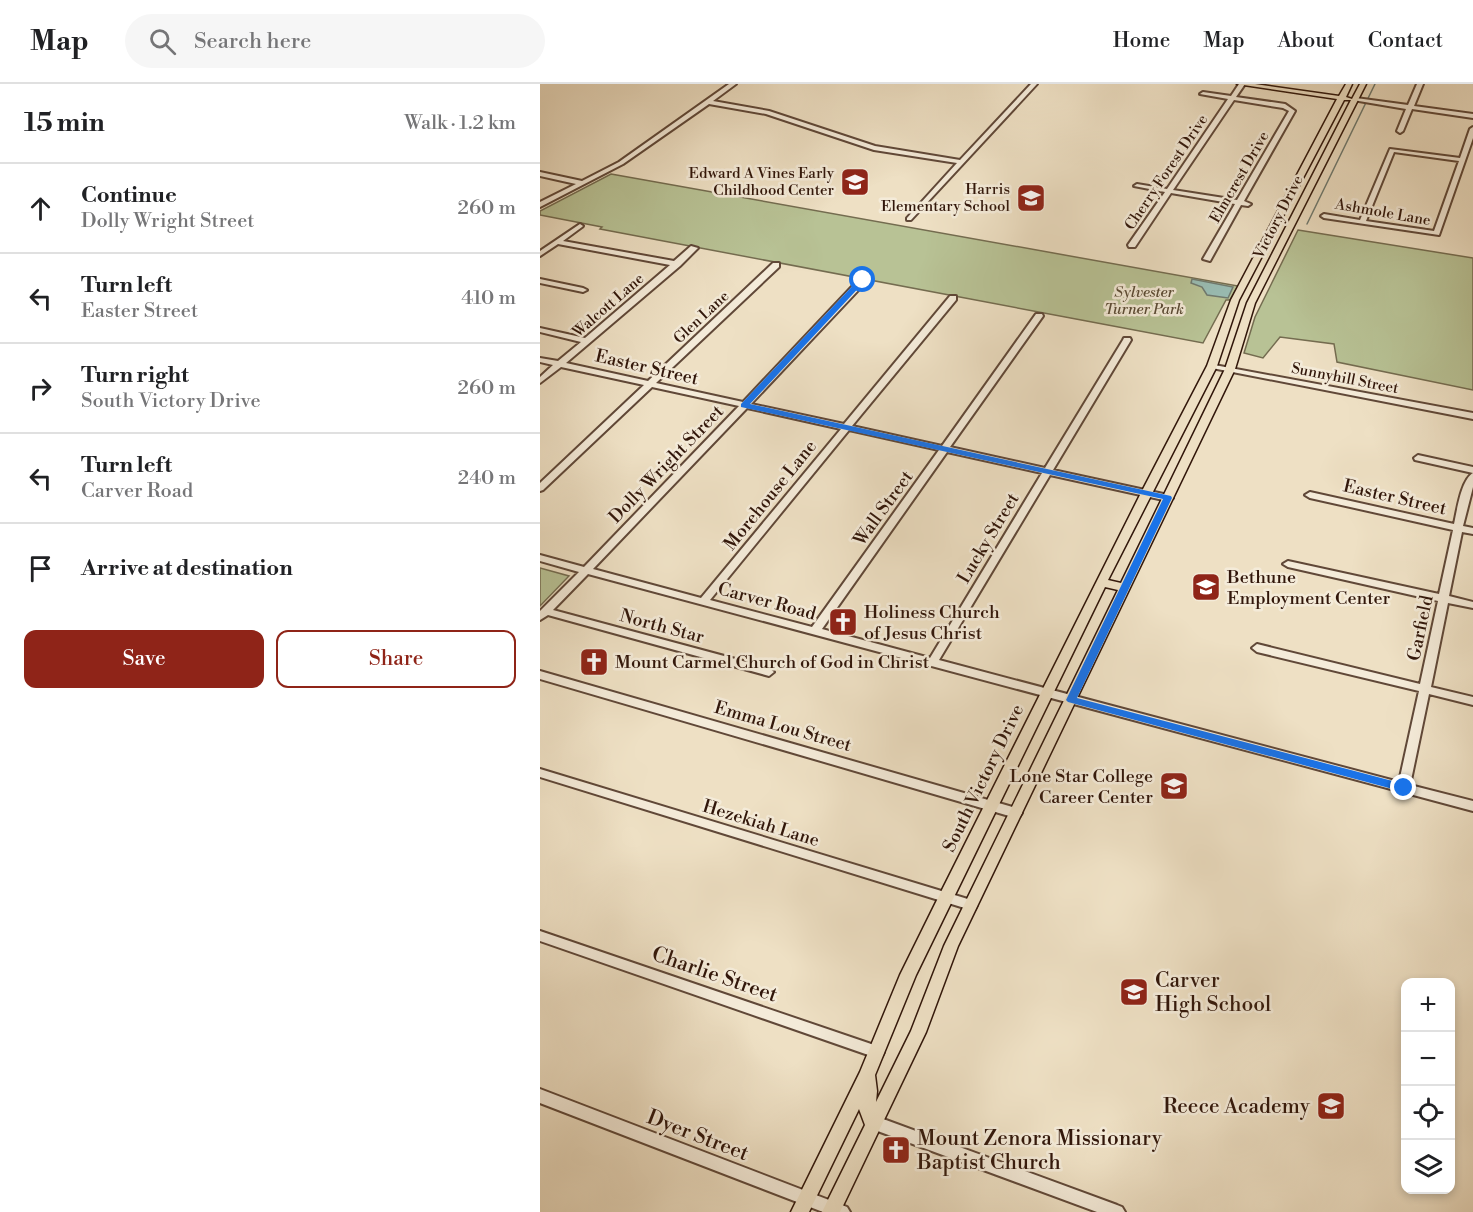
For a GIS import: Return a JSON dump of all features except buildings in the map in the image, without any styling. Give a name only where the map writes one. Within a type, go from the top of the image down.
[{"type":"main road","points":[[1242,84],[1360,98]]},
{"type":"main road","points":[[1275,84],[1343,96]]},
{"type":"main road","name":"Victory Drive","points":[[1212,366],[1227,319],[1245,281],[1349,84]]},
{"type":"main road","name":"Victory Drive","points":[[1230,369],[1244,323],[1261,284],[1329,151],[1360,98],[1363,84]]},
{"type":"main road","points":[[1314,149],[1329,151]]},
{"type":"main road","points":[[1282,210],[1297,212]]},
{"type":"main road","points":[[1245,281],[1261,284]]},
{"type":"main road","name":"South Victory Drive","points":[[803,1205],[867,1075],[908,975],[945,898],[1146,493],[1212,366]]},
{"type":"main road","points":[[835,1211],[918,1032],[951,946],[1230,369]]},
{"type":"main road","points":[[1102,582],[1125,588]]},
{"type":"main road","points":[[867,1075],[869,1091],[866,1112],[868,1118],[875,1123]]},
{"type":"street","points":[[540,205],[621,163],[733,84]]},
{"type":"street","points":[[909,219],[1034,84]]},
{"type":"street","name":"Cherry Forest Drive","points":[[1132,245],[1242,84]]},
{"type":"street","points":[[1400,130],[1420,84]]},
{"type":"street","points":[[1203,94],[1233,98]]},
{"type":"street","name":"Elmcrest Drive","points":[[1207,259],[1292,111],[1291,108],[1233,98]]},
{"type":"street","points":[[1360,98],[1473,116]]},
{"type":"street","points":[[708,102],[767,112],[874,148],[963,162]]},
{"type":"street","points":[[1412,105],[1473,111]]},
{"type":"street","points":[[1362,222],[1392,150],[1463,160],[1473,129]]},
{"type":"street","name":"Ashmole Lane","points":[[1324,216],[1437,234],[1463,160]]},
{"type":"street","points":[[540,174],[583,183]]},
{"type":"street","points":[[1137,186],[1248,204]]},
{"type":"street","points":[[540,254],[580,226]]},
{"type":"street","points":[[557,242],[676,264]]},
{"type":"street","name":"Walcott Lane","points":[[540,381],[694,248]]},
{"type":"street","name":"Glen Lane","points":[[540,489],[776,265]]},
{"type":"street","name":"Dolly Wright Street","points":[[543,614],[863,280]]},
{"type":"street","points":[[540,281],[583,290]]},
{"type":"street","name":"Morehouse Lane","points":[[703,602],[953,298]]},
{"type":"street","name":"Wall Street","points":[[815,631],[1040,316]]},
{"type":"street","points":[[540,330],[587,341]]},
{"type":"street","name":"Lucky Street","points":[[933,662],[1127,340]]},
{"type":"street","name":"Easter Street","points":[[540,360],[1168,498]]},
{"type":"street","name":"Sunnyhill Street","points":[[1212,366],[1473,416]]},
{"type":"street","points":[[1418,458],[1473,470]]},
{"type":"street","name":"Garfield","points":[[1404,788],[1422,689],[1467,487],[1473,476]]},
{"type":"street","name":"Easter Street","points":[[1310,495],[1473,531]]},
{"type":"street","name":"Carver Road","points":[[540,558],[1473,806]]},
{"type":"street","points":[[1288,564],[1473,605]]},
{"type":"street","name":"North Star","points":[[543,614],[769,672]]},
{"type":"street","points":[[1257,648],[1473,701]]},
{"type":"street","name":"Emma Lou Street","points":[[540,675],[1016,813]]},
{"type":"street","name":"Hezekiah Lane","points":[[540,773],[972,905]]},
{"type":"street","name":"Charlie Street","points":[[540,936],[877,1052]]},
{"type":"street","name":"Dyer Street","points":[[540,1096],[803,1205],[835,1211]]},
{"type":"street","points":[[875,1123],[1117,1212]]},
{"type":"green space","name":"Sylvester Turner Park","points":[[611,174],[1238,286],[1230,300],[1226,300],[1203,343],[600,229],[602,227],[540,215],[540,211]]},
{"type":"green space","points":[[1298,230],[1473,258],[1473,390],[1337,362],[1334,344],[1280,337],[1263,358],[1244,353],[1255,317]]},
{"type":"green space","points":[[540,568],[569,576],[540,606]]},
{"type":"water","points":[[1192,279],[1233,287],[1228,298],[1207,295],[1202,287],[1191,283]]},
{"type":"waterway","points":[[1307,224],[1375,84]]},
{"type":"place","name":"Edward A Vines Early Childhood Center","points":[[855,182]]},
{"type":"place","name":"Harris Elementary School","points":[[1031,198]]},
{"type":"place","name":"Bethune Employment Center","points":[[1206,587]]},
{"type":"place","name":"Holiness Church of Jesus Christ","points":[[843,622]]},
{"type":"place","name":"Mount Carmel Church of God in Christ","points":[[594,662]]},
{"type":"place","name":"Lone Star College Career Center","points":[[1174,786]]},
{"type":"place","name":"Carver High School","points":[[1134,992]]},
{"type":"place","name":"Reece Academy","points":[[1331,1106]]},
{"type":"place","name":"Mount Zenora Missionary Baptist Church","points":[[896,1150]]},
{"type":"route","points":[[863,280],[744,405],[1168,498],[1071,700],[1404,788]]}]
